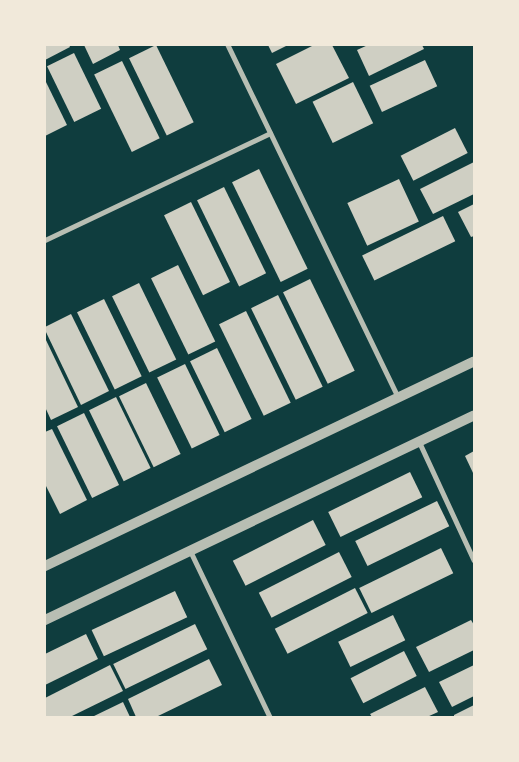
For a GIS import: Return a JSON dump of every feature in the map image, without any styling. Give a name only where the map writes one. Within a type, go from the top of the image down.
[{"type":"street","points":[[45,566],[474,361]]},
{"type":"street","points":[[45,620],[474,415]]},
{"type":"lane","points":[[228,45],[398,397]]},
{"type":"lane","points":[[45,240],[270,133]]},
{"type":"lane","points":[[419,441],[474,560]]},
{"type":"lane","points":[[190,550],[270,717]]},
{"type":"building","points":[[45,45],[69,45],[70,47],[45,60]]},
{"type":"building","points":[[84,45],[118,45],[120,50],[93,64]]},
{"type":"building","points":[[156,45],[194,122],[167,135],[129,58]]},
{"type":"building","points":[[268,45],[288,45],[272,53]]},
{"type":"building","points":[[314,45],[332,45],[349,78],[296,104],[276,64]]},
{"type":"building","points":[[368,45],[422,45],[424,49],[369,76],[357,50]]},
{"type":"building","points":[[74,53],[101,109],[74,122],[47,66]]},
{"type":"building","points":[[425,60],[437,86],[382,112],[370,86]]},
{"type":"building","points":[[122,61],[160,138],[132,152],[94,75]]},
{"type":"building","points":[[45,80],[67,125],[45,136]]},
{"type":"building","points":[[353,82],[373,123],[333,143],[313,102]]},
{"type":"building","points":[[455,128],[468,153],[413,181],[401,156]]},
{"type":"building","points":[[474,162],[474,194],[433,214],[420,189]]},
{"type":"building","points":[[259,169],[308,269],[281,282],[232,182]]},
{"type":"building","points":[[399,179],[419,222],[367,246],[347,203]]},
{"type":"building","points":[[224,187],[266,273],[239,286],[197,200]]},
{"type":"building","points":[[191,202],[230,282],[203,295],[164,215]]},
{"type":"building","points":[[474,204],[474,236],[471,237],[458,212]]},
{"type":"building","points":[[443,216],[455,241],[374,281],[362,255]]},
{"type":"building","points":[[178,265],[215,341],[188,355],[151,278]]},
{"type":"building","points":[[310,279],[355,371],[328,384],[283,292]]},
{"type":"building","points":[[139,283],[176,359],[149,373],[112,296]]},
{"type":"building","points":[[278,295],[323,387],[296,400],[251,308]]},
{"type":"building","points":[[104,299],[142,376],[115,389],[77,312]]},
{"type":"building","points":[[246,311],[291,403],[264,416],[219,324]]},
{"type":"building","points":[[71,314],[109,391],[81,405],[45,330],[45,327]]},
{"type":"building","points":[[45,338],[78,407],[51,420],[45,407]]},
{"type":"building","points":[[217,348],[252,419],[225,432],[190,361]]},
{"type":"building","points":[[185,364],[220,435],[192,449],[157,378]]},
{"type":"building","points":[[146,383],[181,454],[154,467],[119,396]]},
{"type":"building","points":[[116,397],[151,468],[124,481],[89,410]]},
{"type":"building","points":[[84,413],[119,485],[92,498],[57,426]]},
{"type":"building","points":[[52,429],[87,500],[60,514],[45,484],[45,432]]},
{"type":"building","points":[[474,451],[474,475],[465,456]]},
{"type":"building","points":[[410,472],[422,497],[340,537],[328,512]]},
{"type":"building","points":[[437,501],[449,526],[367,566],[355,541]]},
{"type":"building","points":[[313,520],[326,545],[246,586],[233,561]]},
{"type":"building","points":[[441,548],[453,573],[371,613],[359,588]]},
{"type":"building","points":[[339,552],[352,577],[272,618],[259,593]]},
{"type":"building","points":[[355,588],[368,613],[288,654],[275,629]]},
{"type":"building","points":[[175,591],[187,617],[104,656],[92,630]]},
{"type":"building","points":[[393,615],[405,640],[350,667],[338,642]]},
{"type":"building","points":[[471,620],[474,625],[474,650],[429,672],[416,647]]},
{"type":"building","points":[[195,624],[207,649],[125,689],[113,664]]},
{"type":"building","points":[[86,634],[98,659],[45,685],[45,654]]},
{"type":"building","points":[[404,651],[417,676],[363,703],[351,678]]},
{"type":"building","points":[[209,659],[222,685],[156,717],[136,717],[128,699]]},
{"type":"building","points":[[110,665],[123,691],[70,717],[45,717],[45,698]]},
{"type":"building","points":[[474,665],[474,696],[452,707],[439,682]]},
{"type":"building","points":[[425,687],[438,712],[427,717],[372,717],[370,714]]},
{"type":"building","points":[[123,702],[130,717],[92,717]]},
{"type":"building","points":[[474,705],[474,717],[454,717],[454,715]]}]
